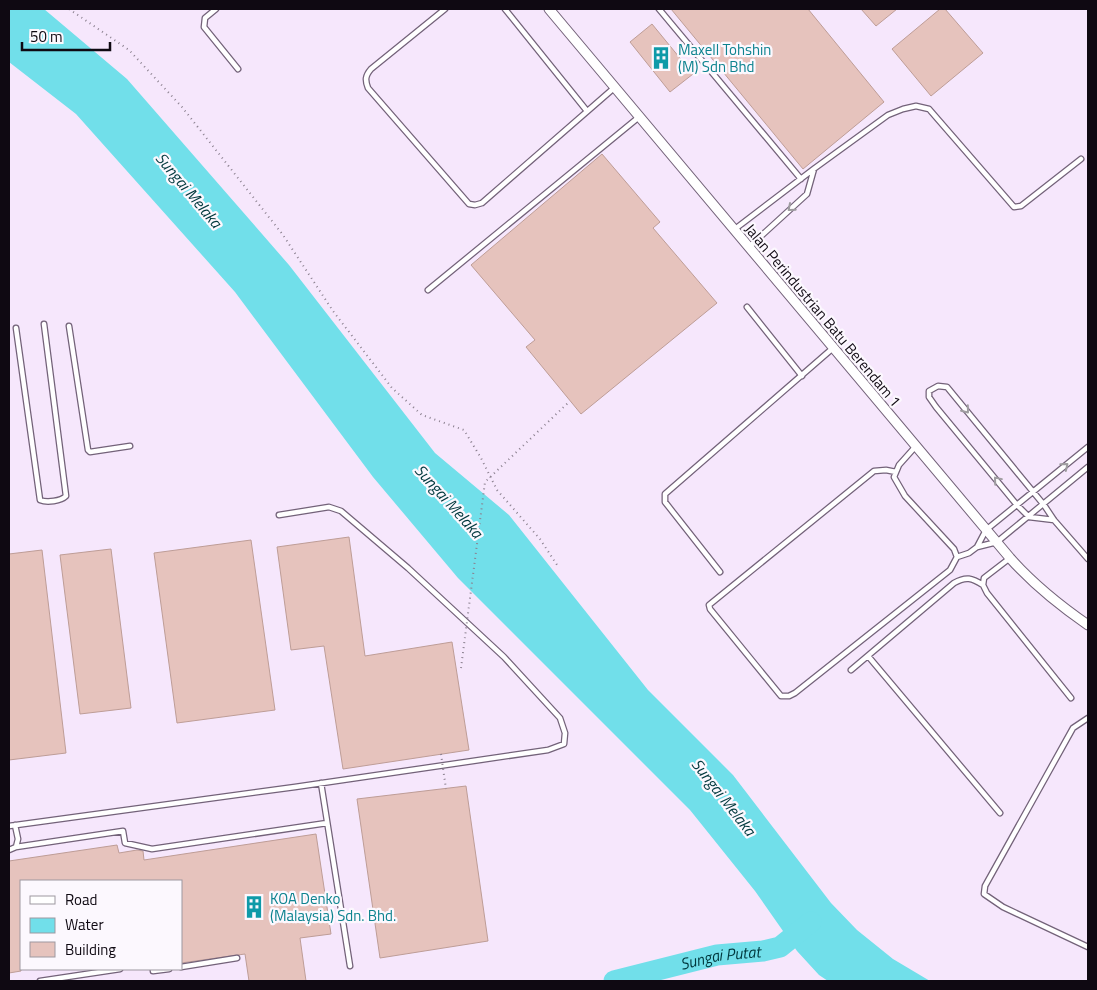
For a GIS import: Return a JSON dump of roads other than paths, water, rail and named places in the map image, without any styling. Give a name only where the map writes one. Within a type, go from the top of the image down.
[{"type":"street","name":"Jalan Perindustrian Batu Berendam 1","points":[[549,9],[996,542],[1036,586],[1088,625]]},
{"type":"lane","points":[[216,9],[205,18],[204,27],[238,69]]},
{"type":"lane","points":[[445,9],[371,69],[366,75],[366,82],[368,88],[469,204],[482,203],[614,88]]},
{"type":"lane","points":[[506,9],[587,111]]},
{"type":"lane","points":[[659,9],[801,178]]},
{"type":"lane","points":[[733,230],[888,115],[916,106],[929,109],[1014,207],[1021,206],[1081,160]]},
{"type":"lane","points":[[428,290],[639,117]]},
{"type":"lane","points":[[748,247],[807,194],[815,168]]},
{"type":"lane","points":[[747,307],[802,376]]},
{"type":"lane","points":[[16,328],[40,500],[44,502],[64,499],[66,496],[44,324]]},
{"type":"lane","points":[[69,326],[88,450],[90,452],[130,446]]},
{"type":"lane","points":[[720,572],[665,502],[665,494],[833,348]]},
{"type":"lane","points":[[1054,520],[1029,517],[936,407],[929,397],[929,391],[938,386],[947,387],[1044,505],[1054,520],[1088,559]]},
{"type":"lane","points":[[916,446],[899,466],[894,477],[905,496],[954,549],[957,556]]},
{"type":"lane","points":[[977,547],[986,530],[1088,447]]},
{"type":"lane","points":[[896,472],[886,470],[874,471],[709,606],[781,696],[788,696],[794,693],[943,576],[950,570],[957,556],[969,553],[977,547],[996,542],[1044,505],[1088,467]]},
{"type":"lane","points":[[9,826],[548,750],[564,744],[566,733],[560,718],[504,658],[408,568],[342,510],[329,507],[279,516]]},
{"type":"lane","points":[[1010,558],[984,578],[983,585],[987,593],[1071,698]]},
{"type":"lane","points":[[851,670],[954,583],[962,578],[970,578],[983,585]]},
{"type":"lane","points":[[868,656],[1000,813]]},
{"type":"lane","points":[[1088,718],[1073,728],[985,886],[984,894],[1003,908],[1088,947]]},
{"type":"lane","points":[[321,783],[350,966]]},
{"type":"lane","points":[[9,850],[16,847],[123,831],[125,843],[152,849],[327,823]]},
{"type":"lane","points":[[15,825],[18,838],[16,847]]},
{"type":"lane","points":[[182,967],[237,958]]},
{"type":"lane","points":[[40,981],[113,970]]},
{"type":"water","name":"Sungai Melaka","points":[[9,9],[44,9],[127,79],[289,265],[435,453],[509,515],[648,690],[733,775],[831,903],[857,930],[893,959],[930,981],[828,981],[819,975],[797,951],[755,891],[690,810],[458,578],[373,477],[235,292],[76,114],[9,62]]},
{"type":"waterway","name":"Sungai Putat","points":[[614,981],[717,955],[763,951],[780,947],[811,922]]},
{"type":"place","name":"Maxell Tohshin (M) Sdn Bhd","points":[[661,58]]},
{"type":"place","name":"KOA Denko (Malaysia) Sdn. Bhd.","points":[[254,907]]}]
